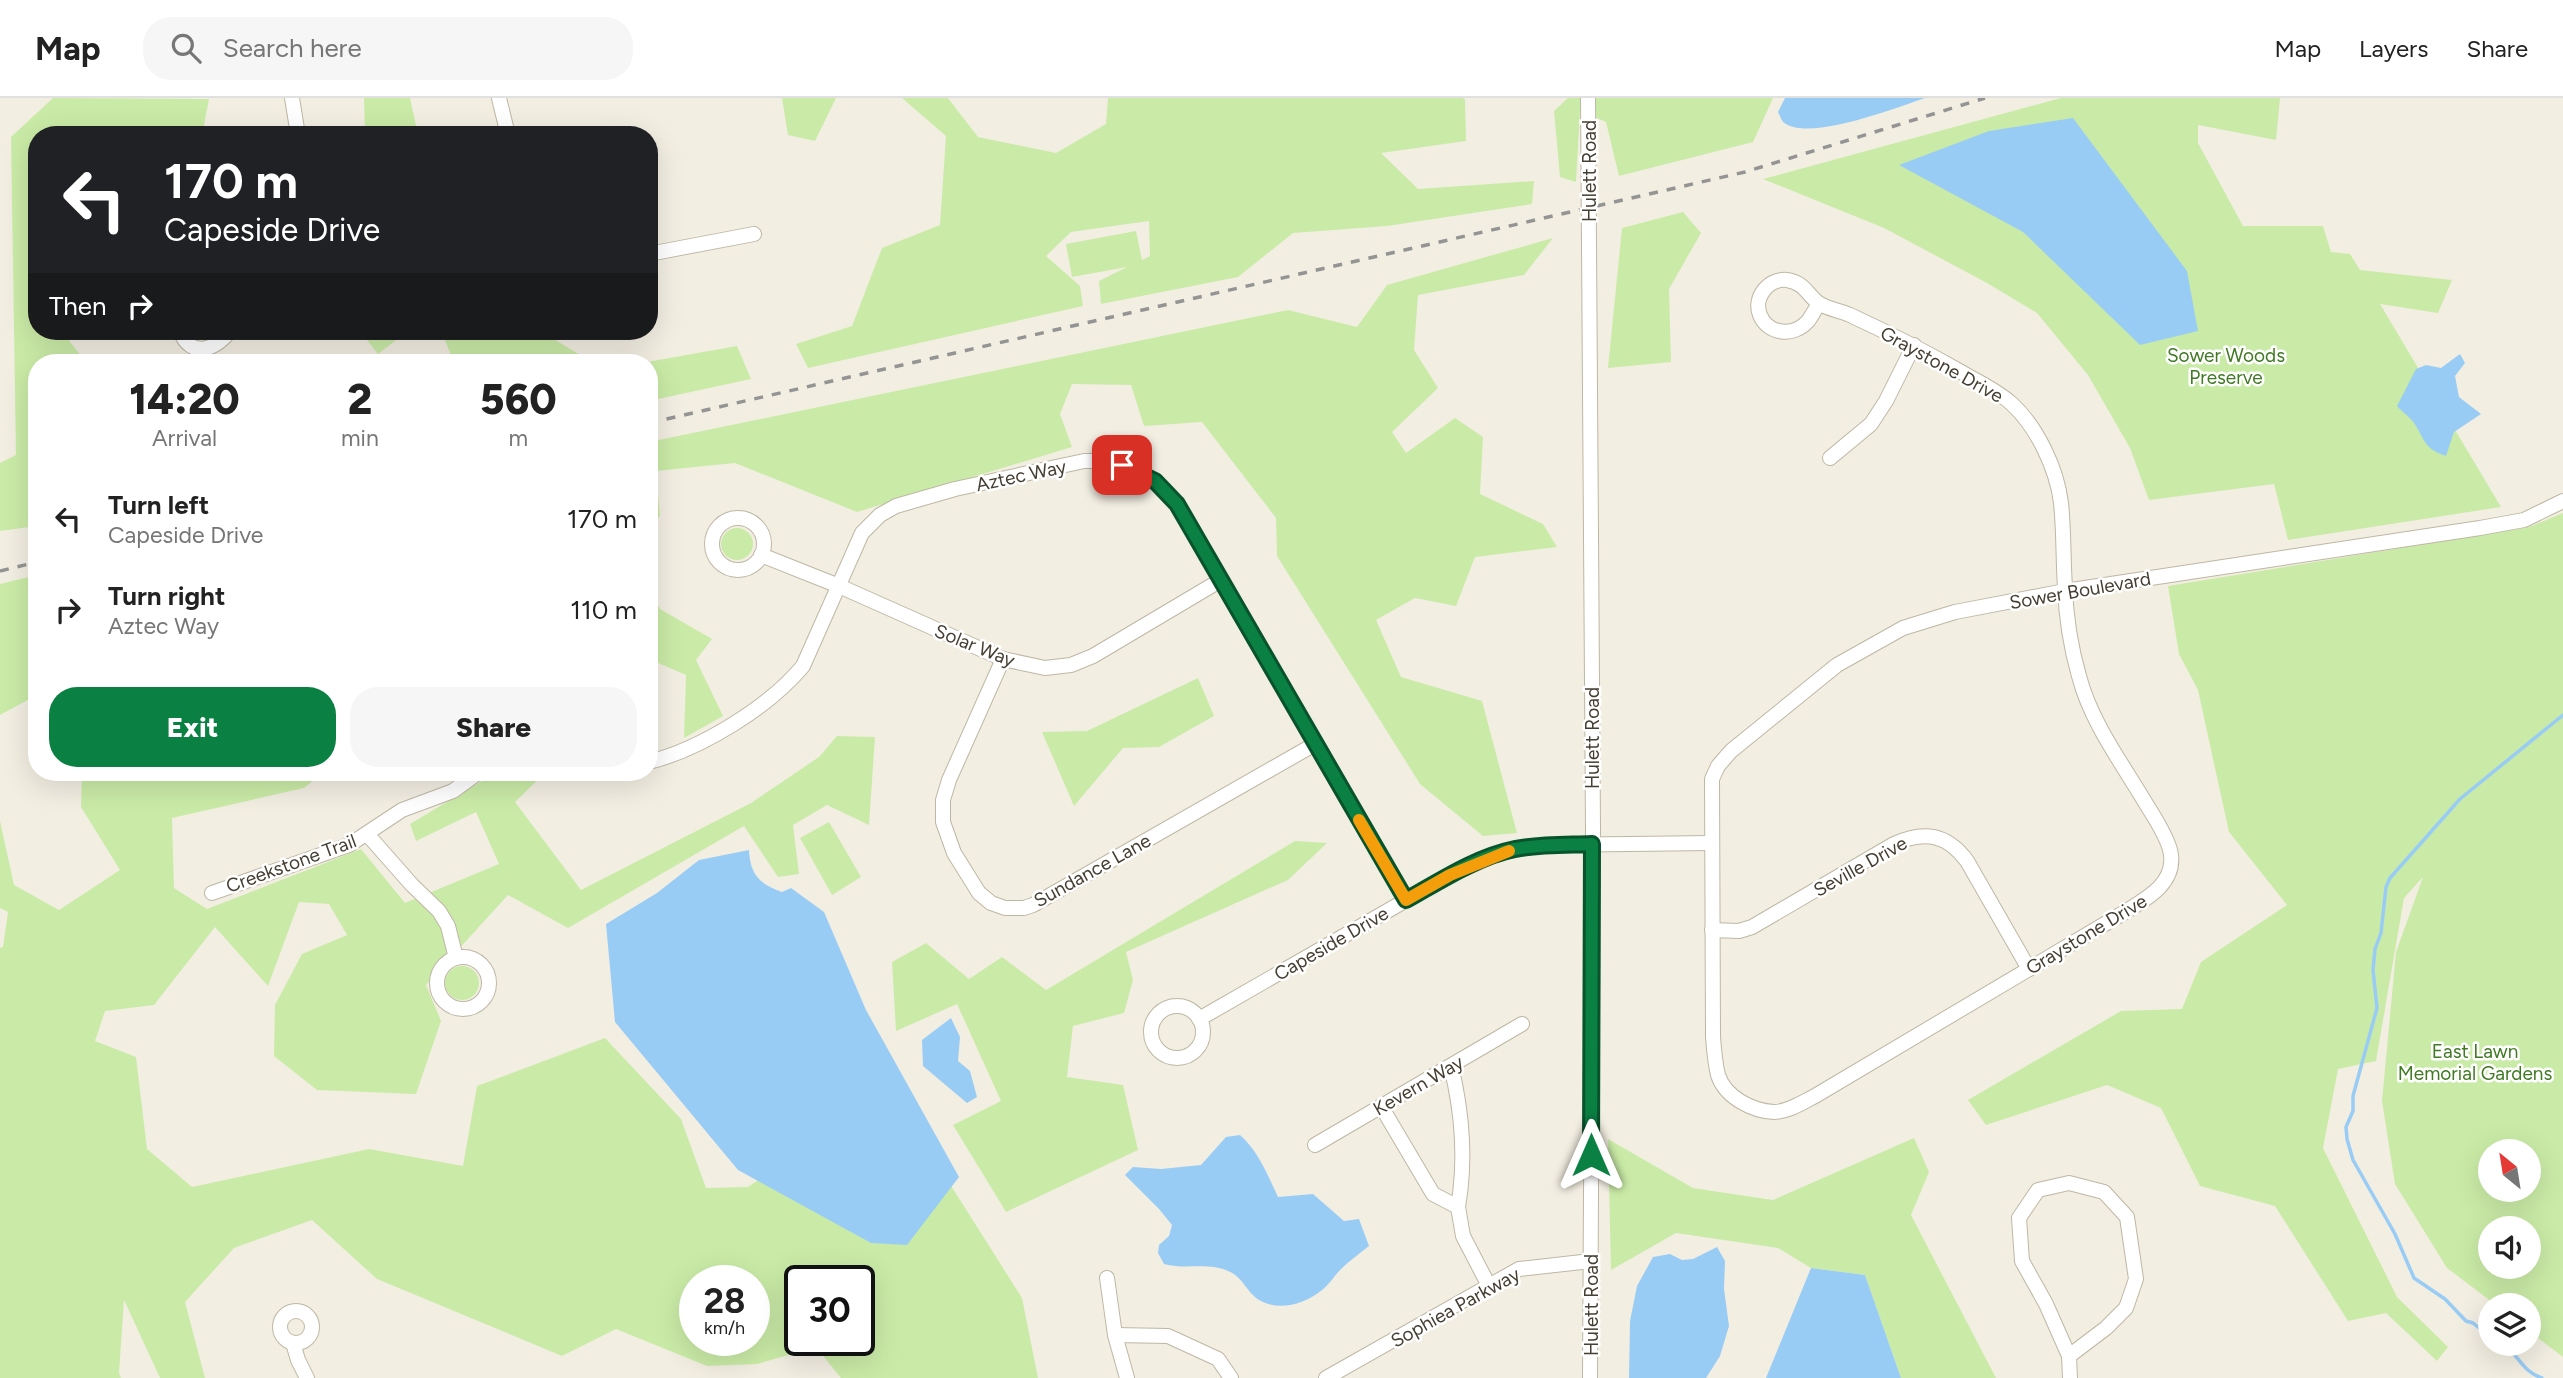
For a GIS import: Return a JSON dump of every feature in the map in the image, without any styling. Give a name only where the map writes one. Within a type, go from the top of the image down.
[{"type":"street","points":[[292,98],[297,126]]},
{"type":"street","points":[[499,98],[506,126]]},
{"type":"street","name":"Hulett Road","points":[[1588,98],[1592,844],[1590,1378]]},
{"type":"street","points":[[658,252],[754,234]]},
{"type":"street","name":"Graystone Drive","points":[[1712,843],[1713,1037],[1719,1077],[1738,1101],[1775,1112],[1815,1096],[2153,894],[2169,876],[2172,854],[2155,818],[2094,716],[2079,678],[2065,591],[2061,502],[2049,461],[2036,436],[2023,416],[2003,396],[1914,345],[1834,308],[1819,304]]},
{"type":"street","points":[[185,340],[195,348],[210,348],[222,340]]},
{"type":"street","points":[[1830,458],[1871,424],[1886,401],[1914,345]]},
{"type":"street","name":"Aztec Way","points":[[658,759],[697,744],[762,705],[784,687],[803,666],[862,533],[888,510],[955,489],[1084,461],[1097,461],[1134,469],[1163,488],[1177,504],[1406,900]]},
{"type":"street","name":"Sower Boulevard","points":[[1712,843],[1712,779],[1718,766],[1731,751],[1837,665],[1903,628],[1955,612],[2065,591],[2524,520],[2563,501]]},
{"type":"street","name":"Solar Way","points":[[761,555],[839,586],[1003,659],[1045,668],[1062,667],[1082,661],[1221,580]]},
{"type":"street","name":"Sundance Lane","points":[[1003,659],[949,780],[943,811],[949,843],[979,893],[991,903],[1005,908],[1024,908],[1041,900],[1315,744]]},
{"type":"street","name":"Creekstone Trail","points":[[212,892],[343,848],[402,810],[453,791],[467,781]]},
{"type":"street","points":[[367,834],[439,911],[448,926],[456,958]]},
{"type":"street","name":"Seville Drive","points":[[1712,930],[1739,931],[1752,927],[1894,844],[1911,836],[1938,837],[1958,849],[1967,861],[2029,968]]},
{"type":"street","name":"Capeside Drive","points":[[1199,1019],[1450,875],[1502,852],[1530,847],[1592,844],[1712,843]]},
{"type":"street","name":"Kevern Way","points":[[1315,1145],[1522,1024]]},
{"type":"street","points":[[1451,1066],[1460,1102],[1462,1185],[1458,1207],[1463,1236],[1489,1286]]},
{"type":"street","points":[[1381,1106],[1433,1194],[1458,1207]]},
{"type":"street","points":[[2069,1356],[2106,1328],[2126,1308],[2136,1279],[2127,1217],[2104,1192],[2069,1183],[2039,1189],[2020,1218],[2022,1261],[2046,1304],[2069,1356],[2070,1378]]},
{"type":"street","name":"Sophiea Parkway","points":[[1326,1378],[1519,1269],[1591,1261]]},
{"type":"street","points":[[1107,1278],[1115,1335],[1128,1378]]},
{"type":"street","points":[[1115,1335],[1168,1336],[1218,1359],[1231,1378]]},
{"type":"street","points":[[293,1343],[307,1378]]},
{"type":"green space","points":[[53,98],[209,99],[204,126],[28,126],[28,340],[70,340],[80,354],[28,354],[28,527],[0,531],[0,463],[16,455],[11,137]]},
{"type":"green space","points":[[364,98],[410,98],[416,126],[365,126]]},
{"type":"green space","points":[[782,98],[836,98],[815,141],[788,135]]},
{"type":"green space","points":[[902,98],[948,98],[978,137],[1056,153],[1106,124],[1108,98],[1462,98],[1465,99],[1466,141],[1381,153],[1418,189],[1534,181],[1532,204],[1387,226],[1293,233],[1238,277],[1101,304],[1099,281],[1127,267],[1072,277],[1066,244],[1136,231],[1142,260],[1150,256],[1149,221],[1071,232],[1046,256],[1080,286],[1083,306],[808,368],[796,344],[852,326],[882,248],[940,225],[946,136]]},
{"type":"green space","points":[[1568,98],[1773,98],[1753,142],[1619,176],[1606,122],[1580,111],[1576,182],[1560,177],[1554,111]]},
{"type":"green space","name":"Sower Woods Preserve","points":[[2061,98],[2280,98],[2276,140],[2198,125],[2198,143],[2243,226],[2323,226],[2331,252],[2350,254],[2360,270],[2452,280],[2438,313],[2380,304],[2501,507],[2288,540],[2274,484],[2149,500],[2130,448],[2088,375],[2037,313],[1884,228],[1763,179]]},
{"type":"green space","points":[[1683,212],[1701,233],[1669,289],[1671,362],[1608,368],[1622,228]]},
{"type":"green space","points":[[1553,238],[1524,275],[1418,295],[1414,350],[1438,388],[1392,432],[1406,453],[1455,418],[1483,437],[1480,494],[1543,524],[1557,547],[1475,557],[1456,606],[1415,598],[1376,620],[1401,677],[1482,701],[1517,833],[1483,836],[1420,784],[1277,556],[1276,518],[1202,422],[1144,426],[1131,385],[1072,384],[1060,414],[1072,447],[857,512],[735,463],[658,471],[658,440],[1288,310],[1357,327],[1387,285]]},
{"type":"green space","points":[[367,340],[396,340],[378,354]]},
{"type":"green space","points":[[445,340],[555,340],[579,354],[451,354]]},
{"type":"green space","points":[[737,346],[751,379],[658,399],[658,360]]},
{"type":"green space","name":"East Lawn Memorial Gardens","points":[[2563,513],[2563,1357],[2541,1340],[2541,1293],[2480,1293],[2447,1268],[2395,1184],[2382,1101],[2396,952],[2423,877],[2404,898],[2376,1061],[2338,1069],[2323,1148],[2397,1297],[2448,1347],[2437,1361],[2386,1313],[2348,1321],[2275,1206],[2200,1186],[2161,1108],[2107,1085],[1986,1125],[1968,1100],[2121,1011],[2182,1009],[2201,962],[2287,905],[2229,832],[2198,690],[2179,654],[2168,586],[2529,527]]},
{"type":"green space","points":[[737,528],[748,533],[753,544],[748,555],[737,560],[726,555],[721,544],[726,533]]},
{"type":"green space","points":[[28,577],[28,700],[0,715],[0,584]]},
{"type":"green space","points":[[658,605],[660,609],[712,639],[696,660],[723,716],[684,738],[686,675],[658,663]]},
{"type":"green space","points":[[1198,678],[1214,716],[1159,747],[1123,748],[1074,806],[1042,732],[1087,731]]},
{"type":"green space","points":[[837,736],[875,737],[869,825],[827,805],[793,825],[799,874],[778,877],[744,826],[568,928],[508,895],[426,985],[441,1021],[416,1094],[317,1090],[274,1056],[275,1005],[302,954],[347,935],[329,904],[299,902],[268,986],[215,927],[154,1005],[105,1011],[95,1041],[136,1057],[147,1149],[192,1187],[369,1149],[463,1166],[477,1086],[605,1038],[681,1119],[706,1188],[748,1187],[808,1146],[943,1173],[1022,1298],[1038,1378],[841,1378],[823,1356],[875,1356],[875,1265],[784,1265],[785,1356],[757,1364],[707,1366],[682,1356],[770,1356],[770,1265],[679,1265],[679,1355],[616,1329],[562,1356],[377,1279],[312,1220],[234,1248],[185,1302],[205,1378],[160,1378],[124,1300],[119,1373],[121,1378],[0,1378],[0,948],[3,947],[8,912],[0,908],[0,821],[14,885],[59,910],[120,870],[81,807],[82,781],[313,781],[304,788],[172,818],[174,888],[207,909],[361,849],[405,903],[499,864],[476,812],[416,841],[410,824],[482,781],[537,781],[515,802],[581,890],[751,803],[819,757]]},
{"type":"green space","points":[[829,822],[861,877],[832,895],[800,838]]},
{"type":"green space","points":[[1295,841],[1327,843],[1288,880],[1126,952],[1133,980],[1124,1013],[1073,1026],[1067,1077],[1123,1085],[1138,1150],[1006,1212],[953,1125],[1001,1101],[957,1004],[896,1031],[892,962],[926,943],[969,979],[1002,957],[1046,990]]},
{"type":"green space","points":[[462,966],[474,971],[479,983],[474,995],[462,1000],[450,995],[445,983],[450,971]]},
{"type":"green space","points":[[1914,1138],[1929,1172],[1911,1215],[1996,1378],[1901,1378],[1865,1275],[1811,1268],[1778,1248],[1676,1233],[1611,1270],[1608,1139],[1693,1188],[1773,1200]]},
{"type":"water","points":[[1785,98],[1925,98],[1853,121],[1812,128],[1795,127],[1783,122],[1778,112]]},
{"type":"water","points":[[2073,118],[2187,271],[2198,331],[2140,345],[2023,232],[1899,165],[1989,131]]},
{"type":"water","points":[[2460,354],[2465,363],[2455,376],[2459,397],[2481,414],[2454,432],[2446,456],[2429,447],[2412,421],[2397,406],[2416,369],[2426,365],[2441,368]]},
{"type":"water","points":[[749,850],[751,866],[762,882],[782,892],[791,888],[824,912],[866,1010],[959,1177],[907,1245],[871,1243],[738,1170],[615,1022],[606,924],[657,893],[699,860]]},
{"type":"water","points":[[951,1018],[960,1037],[958,1061],[970,1071],[977,1097],[967,1103],[923,1066],[922,1040]]},
{"type":"water","points":[[1240,1135],[1257,1156],[1278,1197],[1313,1194],[1344,1221],[1359,1219],[1369,1246],[1343,1267],[1325,1288],[1301,1302],[1286,1306],[1270,1305],[1253,1295],[1238,1277],[1228,1271],[1213,1267],[1164,1264],[1158,1253],[1159,1245],[1169,1236],[1172,1225],[1125,1175],[1133,1167],[1161,1169],[1201,1165],[1226,1137]]},
{"type":"water","points":[[1717,1247],[1725,1261],[1724,1289],[1729,1326],[1720,1356],[1706,1378],[1629,1378],[1630,1321],[1637,1286],[1653,1257],[1670,1254],[1682,1260],[1693,1259]]},
{"type":"water","points":[[1811,1268],[1865,1275],[1901,1378],[1766,1378]]},
{"type":"waterway","points":[[2478,1327],[2466,1321],[2445,1299],[2414,1278],[2395,1234],[2353,1160],[2346,1127],[2353,1111],[2353,1096],[2377,1008],[2373,970],[2375,949],[2381,933],[2386,887],[2390,878],[2460,799],[2563,715]]},
{"type":"waterway","points":[[2516,1356],[2529,1371],[2542,1378]]},
{"type":"railway","points":[[658,421],[1745,172],[1985,98]]},
{"type":"railway","points":[[0,571],[28,564]]},
{"type":"slow traffic","points":[[1359,820],[1406,900],[1450,875],[1509,851]]},
{"type":"route","points":[[1122,465],[1155,481],[1177,504],[1406,900],[1450,875],[1502,852],[1545,845],[1592,844],[1591,1155]]}]
